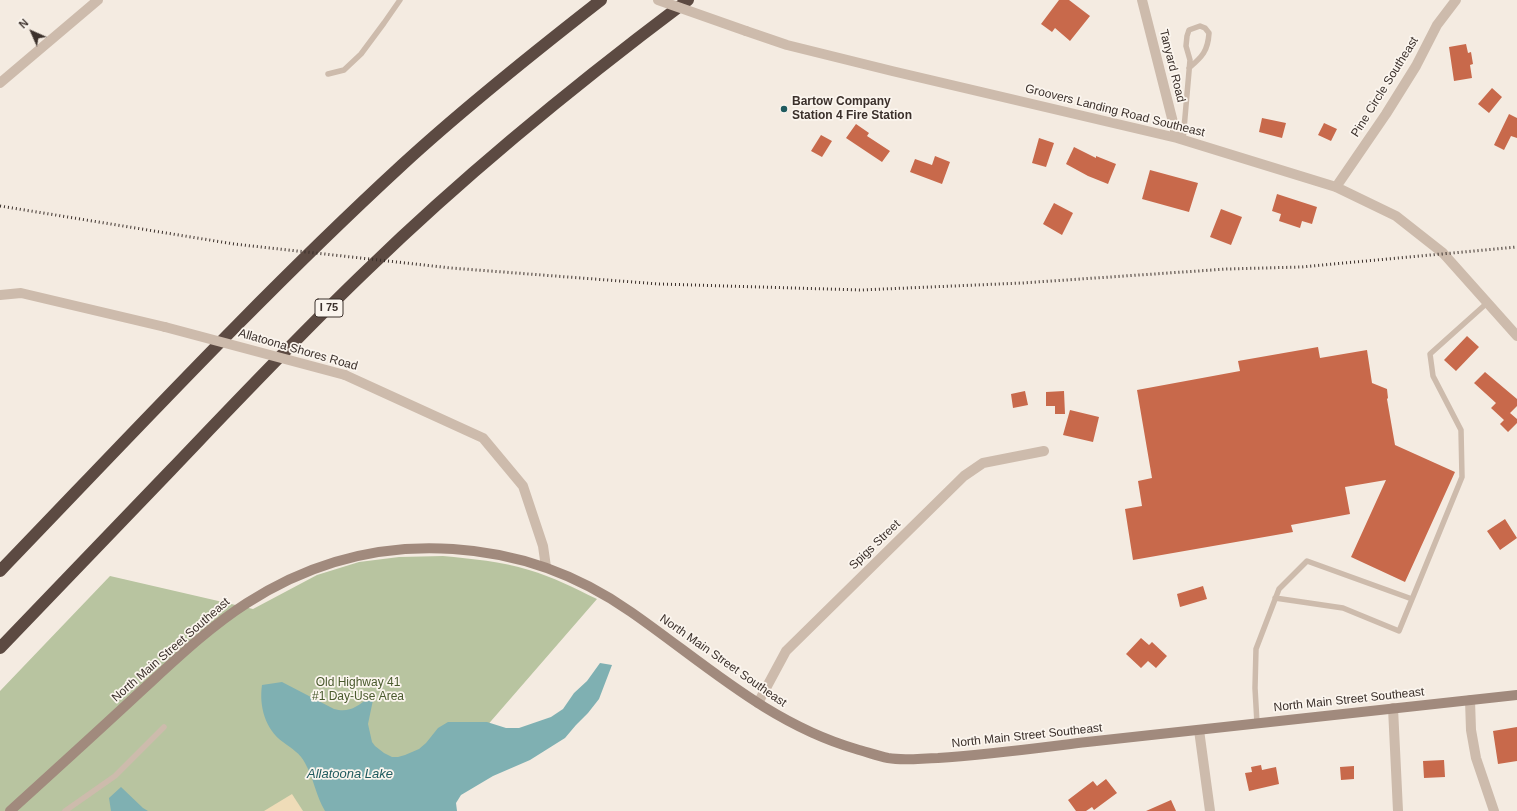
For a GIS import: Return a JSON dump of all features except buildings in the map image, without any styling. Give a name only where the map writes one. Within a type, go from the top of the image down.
[{"type":"highway","points":[[0,571],[264,298],[337,225],[403,163],[540,47],[600,0]]},
{"type":"highway","name":"I 75","points":[[0,648],[238,398],[368,268],[536,119],[628,45],[688,0]]},
{"type":"street","points":[[0,83],[98,0]]},
{"type":"street","name":"Groovers Landing Road Southeast","points":[[658,0],[787,46],[1180,139],[1336,187],[1396,216],[1443,253],[1517,336]]},
{"type":"street","name":"Tanyard Road","points":[[1142,0],[1180,139]]},
{"type":"street","name":"Pine Circle Southeast","points":[[1336,187],[1386,114],[1416,66],[1437,25],[1456,0]]},
{"type":"street","name":"Allatoona Shores Road","points":[[0,295],[21,293],[165,327],[344,375],[483,438],[523,486],[543,546],[546,567]]},
{"type":"street","name":"Spigs Street","points":[[758,703],[786,651],[964,476],[983,463],[1044,451]]},
{"type":"street","name":"North Main Street Southeast","points":[[10,811],[173,662],[208,632],[245,604],[291,578],[311,570],[347,558],[387,550],[410,548],[488,552],[520,559],[546,567],[578,580],[628,610],[758,703],[794,725],[846,746],[886,758],[903,760],[992,753],[1517,695]]},
{"type":"street","points":[[1470,700],[1471,730],[1476,758],[1494,811]]},
{"type":"street","points":[[1393,708],[1398,811]]},
{"type":"street","points":[[1199,730],[1210,811]]},
{"type":"lane","points":[[328,74],[344,70],[361,54],[400,0]]},
{"type":"lane","points":[[1180,139],[1190,60],[1186,46],[1187,36],[1190,30],[1200,26],[1205,28],[1209,33],[1207,48],[1204,54],[1189,68]]},
{"type":"lane","points":[[1275,598],[1343,608],[1398,630],[1462,477],[1461,430],[1433,376],[1430,354],[1487,303]]},
{"type":"lane","points":[[1257,723],[1255,688],[1256,649],[1279,589],[1307,561],[1412,599]]},
{"type":"lane","points":[[65,811],[115,776],[164,727]]},
{"type":"green space","name":"Old Highway 41 #1 Day-Use Area","points":[[443,556],[508,564],[555,579],[597,599],[452,766],[434,811],[0,811],[0,691],[110,576],[253,609],[317,575],[359,562],[399,557]]},
{"type":"sand","points":[[292,794],[303,811],[264,811]]},
{"type":"water","name":"Allatoona Lake","points":[[600,663],[612,665],[599,699],[565,738],[530,760],[493,776],[461,795],[456,803],[457,811],[325,811],[308,769],[301,756],[277,737],[272,731],[265,716],[261,701],[262,685],[282,682],[334,709],[339,710],[349,710],[361,704],[369,697],[373,700],[368,724],[372,742],[384,753],[392,757],[398,757],[419,749],[438,728],[448,722],[487,722],[506,728],[519,728],[551,717],[563,709],[574,693],[587,681]]},
{"type":"water","points":[[121,787],[148,811],[111,811],[109,798]]},
{"type":"railway","points":[[0,206],[234,244],[451,268],[659,284],[861,290],[1022,283],[1227,269],[1301,267],[1517,247]]},
{"type":"place","name":"Bartow Company Station 4 Fire Station","points":[[784,109]]}]
